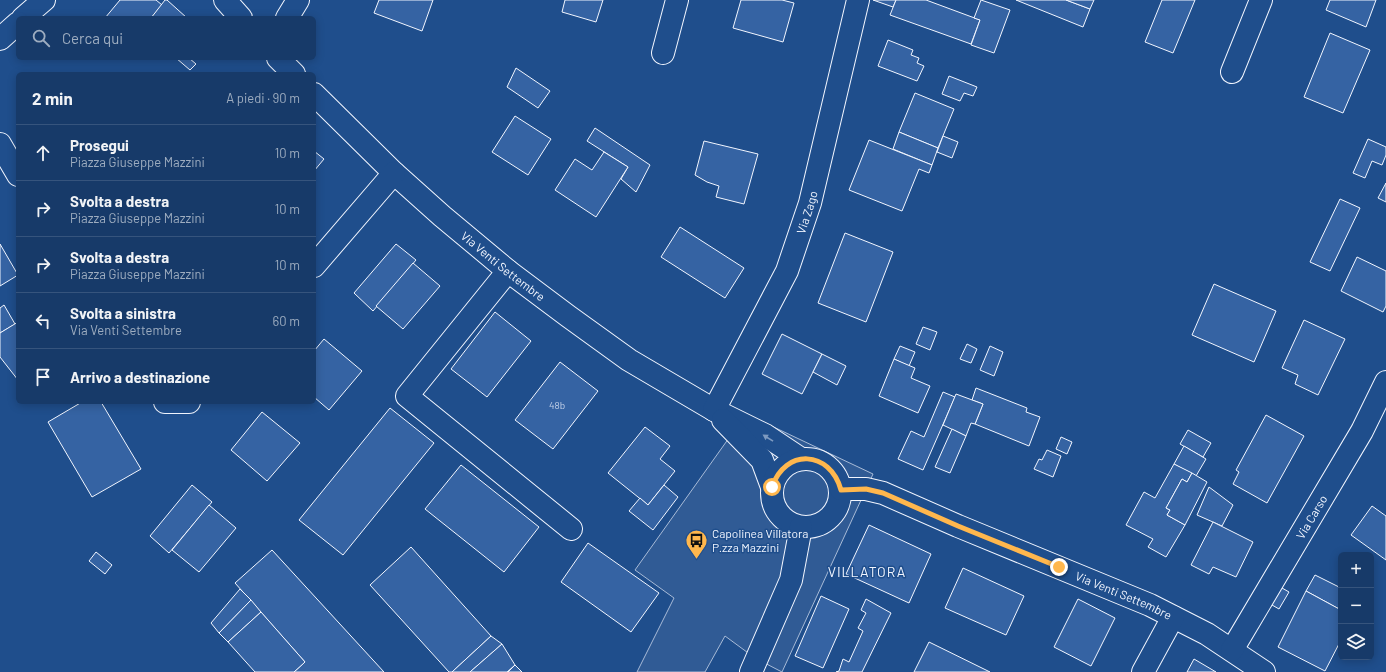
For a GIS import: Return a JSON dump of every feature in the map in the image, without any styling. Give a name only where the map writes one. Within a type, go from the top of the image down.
[{"type":"street","points":[[25,16],[44,0]]},
{"type":"street","points":[[225,0],[239,16]]},
{"type":"street","points":[[288,16],[298,0]]},
{"type":"street","points":[[663,53],[677,0]]},
{"type":"street","name":"Via Zago","points":[[714,410],[787,271],[810,203],[858,0]]},
{"type":"street","points":[[1232,72],[1261,0]]},
{"type":"street","points":[[0,39],[16,25]]},
{"type":"street","points":[[280,60],[292,72]]},
{"type":"street","name":"Via Venti Settembre","points":[[316,96],[394,173],[442,216],[508,271],[629,360],[714,410]]},
{"type":"street","points":[[0,144],[16,172]]},
{"type":"street","points":[[316,264],[394,173]]},
{"type":"street","points":[[508,271],[407,396],[571,530]]},
{"type":"street","name":"Via Carso","points":[[1232,650],[1362,431],[1386,382]]},
{"type":"street","points":[[714,410],[765,435],[801,459]]},
{"type":"street","points":[[714,410],[762,460],[772,487],[772,498],[775,509],[782,518],[790,524],[812,528],[822,524],[831,518],[837,510],[841,500],[841,490],[838,479],[832,470],[823,463],[812,459],[801,459],[791,462],[782,469],[776,477],[772,487]]},
{"type":"street","name":"Via Venti Settembre","points":[[841,490],[866,489],[883,493],[958,526],[1144,602],[1206,634],[1264,672]]},
{"type":"street","points":[[751,672],[789,586],[801,527]]},
{"type":"street","points":[[1143,672],[1173,617]]},
{"type":"shaded area","points":[[746,414],[873,474],[782,672],[755,658],[725,636],[705,672],[637,672],[674,598],[635,570]]},
{"type":"building","points":[[120,0],[156,0],[162,5],[153,16],[107,16]]},
{"type":"building","points":[[165,0],[167,0],[185,16],[153,16]]},
{"type":"building","points":[[379,0],[433,0],[422,31],[374,13]]},
{"type":"building","points":[[565,0],[603,0],[596,22],[562,12]]},
{"type":"building","points":[[741,0],[782,0],[794,3],[783,42],[733,28]]},
{"type":"building","points":[[873,0],[896,0],[893,7]]},
{"type":"building","points":[[896,0],[926,0],[980,20],[971,44],[890,15]]},
{"type":"building","points":[[981,0],[1010,10],[994,53],[971,45],[980,20],[974,18]]},
{"type":"building","points":[[1016,0],[1066,0],[1090,9],[1083,27]]},
{"type":"building","points":[[1066,0],[1094,0],[1090,9]]},
{"type":"building","points":[[1162,0],[1195,0],[1173,53],[1145,42]]},
{"type":"building","points":[[1330,0],[1376,0],[1366,27],[1326,10]]},
{"type":"building","points":[[1330,33],[1370,50],[1343,113],[1304,97]]},
{"type":"building","points":[[888,40],[913,50],[911,55],[919,58],[917,63],[924,66],[917,81],[878,66]]},
{"type":"building","points":[[178,60],[191,60],[196,64],[190,70]]},
{"type":"building","points":[[516,68],[550,91],[538,108],[507,87]]},
{"type":"building","points":[[949,76],[977,87],[973,96],[964,93],[960,101],[942,94]]},
{"type":"building","points":[[915,93],[954,109],[938,148],[899,132]]},
{"type":"building","points":[[515,116],[551,139],[528,175],[492,152]]},
{"type":"building","points":[[595,128],[650,165],[636,192],[621,179],[628,167],[587,141]]},
{"type":"building","points":[[899,132],[938,148],[932,165],[893,149]]},
{"type":"building","points":[[943,136],[958,142],[952,158],[937,152]]},
{"type":"building","points":[[1368,139],[1386,147],[1386,155],[1382,165],[1372,161],[1365,178],[1353,173]]},
{"type":"building","points":[[869,140],[932,165],[929,173],[919,169],[902,211],[849,190]]},
{"type":"building","points":[[704,141],[758,154],[744,204],[716,197],[719,186],[707,182],[695,175]]},
{"type":"building","points":[[604,152],[628,167],[596,217],[555,190],[575,159],[592,170]]},
{"type":"building","points":[[316,153],[324,159],[316,169]]},
{"type":"building","points":[[1386,183],[1386,202],[1378,198]]},
{"type":"building","points":[[1340,199],[1360,208],[1330,271],[1310,262]]},
{"type":"building","points":[[680,227],[744,268],[725,298],[661,257]]},
{"type":"building","points":[[845,233],[893,252],[866,322],[818,303]]},
{"type":"building","points":[[0,244],[16,272],[16,276],[0,286]]},
{"type":"building","points":[[396,244],[416,260],[373,311],[354,293]]},
{"type":"building","points":[[1357,257],[1386,271],[1386,306],[1383,312],[1341,291]]},
{"type":"building","points":[[413,263],[440,286],[403,329],[376,306]]},
{"type":"building","points":[[1214,284],[1276,311],[1254,362],[1192,335]]},
{"type":"building","points":[[4,305],[15,324],[0,333],[0,308]]},
{"type":"building","points":[[495,312],[531,341],[487,397],[451,369]]},
{"type":"building","points":[[1304,320],[1345,339],[1318,395],[1295,384],[1298,375],[1282,368]]},
{"type":"building","points":[[16,323],[16,377],[0,357],[0,333]]},
{"type":"building","points":[[923,327],[937,332],[930,350],[916,344]]},
{"type":"building","points":[[782,334],[822,354],[802,394],[762,374]]},
{"type":"building","points":[[324,339],[362,371],[329,410],[316,399],[316,349]]},
{"type":"building","points":[[967,344],[977,349],[971,363],[960,359]]},
{"type":"building","points":[[900,346],[915,352],[909,366],[894,359]]},
{"type":"building","points":[[990,346],[1003,352],[994,376],[980,370]]},
{"type":"building","points":[[822,354],[846,366],[837,385],[813,372]]},
{"type":"building","points":[[894,359],[915,368],[911,378],[930,386],[918,413],[879,396]]},
{"type":"building","points":[[560,362],[598,391],[553,449],[515,420]]},
{"type":"building","points":[[976,388],[1027,408],[1026,412],[1040,417],[1029,446],[975,424],[983,404],[972,400]]},
{"type":"building","points":[[943,392],[955,397],[923,470],[898,459],[911,431],[924,437]]},
{"type":"building","points":[[956,394],[983,404],[975,424],[971,423],[966,436],[943,425]]},
{"type":"building","points":[[79,404],[102,404],[141,469],[92,497],[48,422]]},
{"type":"building","points":[[390,408],[434,443],[343,555],[299,520]]},
{"type":"building","points":[[262,412],[300,443],[267,481],[231,450]]},
{"type":"building","points":[[1266,415],[1304,436],[1267,503],[1233,484],[1239,472],[1236,470]]},
{"type":"building","points":[[645,427],[670,446],[660,459],[675,471],[648,505],[608,473]]},
{"type":"building","points":[[952,429],[966,436],[950,473],[935,467]]},
{"type":"building","points":[[1188,430],[1211,443],[1203,457],[1180,444]]},
{"type":"building","points":[[1061,437],[1072,442],[1067,454],[1056,449]]},
{"type":"building","points":[[1184,446],[1206,459],[1196,476],[1174,464]]},
{"type":"building","points":[[1047,450],[1061,456],[1053,477],[1034,469],[1039,459],[1042,460]]},
{"type":"building","points":[[1174,464],[1192,473],[1187,482],[1182,479],[1166,508],[1170,510],[1167,515],[1185,525],[1166,557],[1148,547],[1153,539],[1126,525],[1144,492],[1155,498]]},
{"type":"building","points":[[461,465],[539,527],[504,572],[425,509]]},
{"type":"building","points":[[1192,473],[1207,482],[1185,525],[1167,515],[1170,510],[1166,508],[1182,479],[1187,482]]},
{"type":"building","points":[[192,485],[212,502],[169,553],[150,536]]},
{"type":"building","points":[[664,485],[678,497],[653,530],[629,511],[640,498],[648,505]]},
{"type":"building","points":[[1209,487],[1233,505],[1222,526],[1197,515]]},
{"type":"building","points":[[209,505],[236,528],[199,572],[172,550]]},
{"type":"building","points":[[1372,506],[1386,516],[1386,560],[1351,535]]},
{"type":"building","points":[[1213,522],[1253,542],[1236,577],[1213,567],[1209,574],[1191,565]]},
{"type":"building","points":[[869,525],[931,554],[909,603],[846,574]]},
{"type":"building","points":[[588,543],[659,593],[631,632],[561,582]]},
{"type":"building","points":[[411,547],[491,636],[452,672],[449,672],[370,585]]},
{"type":"building","points":[[272,550],[384,672],[294,672],[305,662],[235,583]]},
{"type":"building","points":[[96,552],[112,565],[105,574],[89,561]]},
{"type":"building","points":[[963,568],[1024,596],[1006,635],[945,608]]},
{"type":"building","points":[[1315,575],[1338,586],[1338,608],[1306,591]]},
{"type":"building","points":[[1275,584],[1289,592],[1279,609],[1265,601]]},
{"type":"building","points":[[240,589],[251,600],[219,633],[211,623]]},
{"type":"building","points":[[1306,591],[1338,608],[1338,646],[1325,671],[1278,647]]},
{"type":"building","points":[[821,596],[849,609],[823,668],[795,656]]},
{"type":"building","points":[[866,599],[891,613],[862,672],[836,672],[839,671],[843,659],[849,662],[863,631],[858,628],[866,613],[861,610]]},
{"type":"building","points":[[1078,599],[1115,618],[1091,666],[1054,647]]},
{"type":"building","points":[[251,600],[261,612],[228,642],[219,633]]},
{"type":"building","points":[[261,612],[305,662],[294,672],[255,672],[228,642]]},
{"type":"building","points":[[491,636],[502,644],[470,672],[452,672]]},
{"type":"building","points":[[929,642],[990,672],[914,672]]},
{"type":"building","points":[[502,644],[515,665],[507,672],[470,672]]},
{"type":"building","points":[[1194,659],[1216,672],[1187,672]]},
{"type":"building","points":[[515,665],[522,672],[508,672]]},
{"type":"place","name":"Capolinea Villatora P.zza Mazzini","points":[[697,560]]},
{"type":"district","name":"VILLATORA","points":[[867,571]]},
{"type":"route","points":[[772,487],[776,477],[782,469],[791,462],[801,459],[812,459],[823,463],[832,470],[838,479],[841,490],[866,489],[883,493],[958,526],[1059,567]]}]
